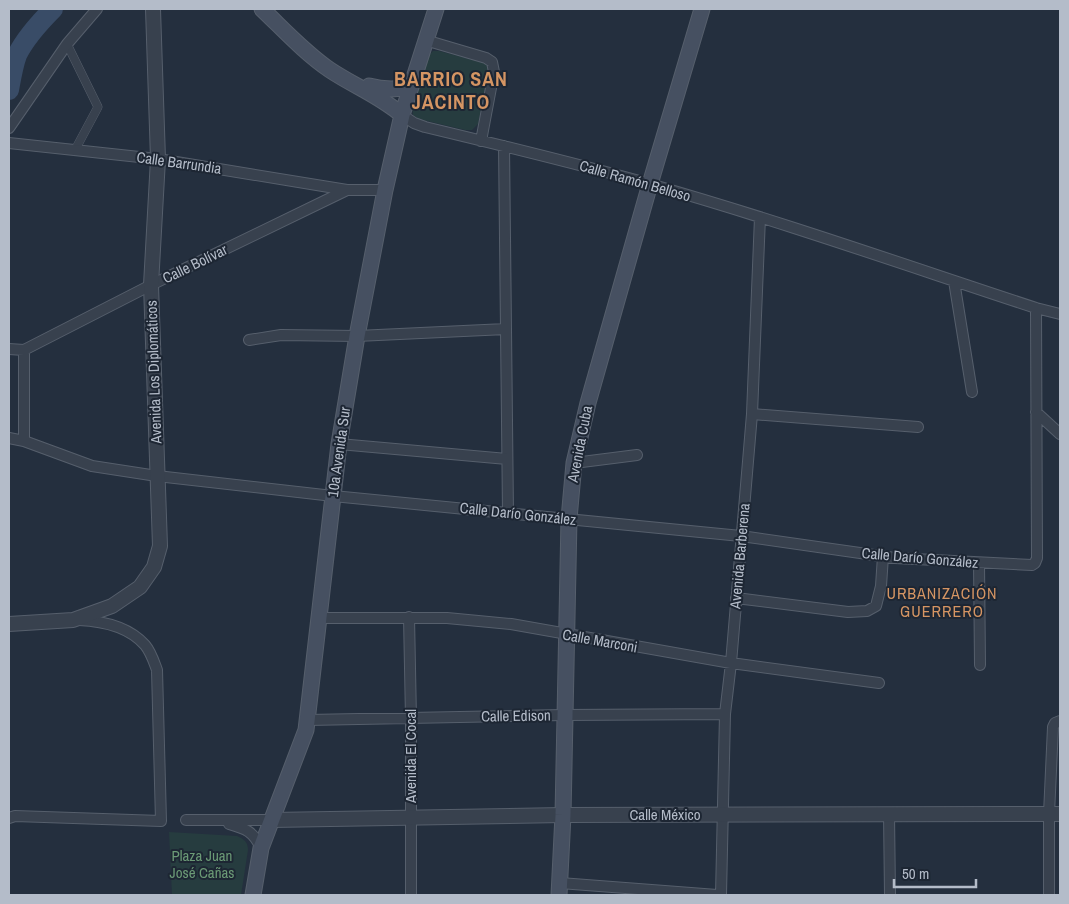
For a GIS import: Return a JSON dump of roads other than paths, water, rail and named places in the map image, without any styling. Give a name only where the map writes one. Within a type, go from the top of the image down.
[{"type":"main road","name":"Calle Ramón Belloso","points":[[262,9],[315,59],[332,71],[379,97],[402,115]]},
{"type":"main road","name":"10a Avenida Sur","points":[[253,895],[261,848],[303,741],[308,720],[339,444],[356,336],[402,115],[436,9]]},
{"type":"main road","name":"Avenida Cuba","points":[[559,889],[563,815],[569,519],[574,463],[588,402],[702,9]]},
{"type":"main road","points":[[353,82],[382,90],[410,87]]},
{"type":"street","points":[[9,128],[67,44],[97,9]]},
{"type":"street","name":"Avenida Los Diplomáticos","points":[[9,624],[73,620],[112,606],[140,587],[154,568],[160,546],[152,285],[158,159],[153,10]]},
{"type":"street","points":[[425,40],[486,58],[492,62],[494,74],[481,140]]},
{"type":"street","points":[[67,44],[98,107],[75,150]]},
{"type":"street","name":"Calle Ramón Belloso","points":[[402,115],[414,123],[425,127],[650,184],[760,217],[1036,308],[1060,314]]},
{"type":"street","name":"Calle Barrundia","points":[[9,143],[158,159],[347,190]]},
{"type":"street","points":[[504,146],[508,513]]},
{"type":"street","name":"Calle Bolívar","points":[[24,350],[347,190],[385,190]]},
{"type":"street","name":"Avenida Barberena","points":[[721,895],[725,714],[752,414],[760,217]]},
{"type":"street","points":[[954,281],[972,392]]},
{"type":"street","points":[[1036,308],[1036,412],[1060,434]]},
{"type":"street","points":[[249,340],[282,335],[356,336],[506,329]]},
{"type":"street","points":[[9,349],[24,350],[24,441]]},
{"type":"street","name":"Calle Darío González","points":[[9,438],[24,441],[92,466],[157,476],[333,496],[741,536],[883,556],[1032,566],[1037,558],[1036,412]]},
{"type":"street","points":[[752,414],[918,427]]},
{"type":"street","points":[[339,444],[507,459]]},
{"type":"street","points":[[574,463],[637,455]]},
{"type":"street","points":[[736,598],[848,612],[867,611],[876,606],[881,586],[883,556]]},
{"type":"street","points":[[979,563],[980,665]]},
{"type":"street","name":"Avenida El Cocal","points":[[408,617],[411,719],[411,895]]},
{"type":"street","name":"Calle Marconi","points":[[320,618],[447,618],[511,624],[731,663],[879,683]]},
{"type":"street","points":[[9,818],[14,816],[161,821],[157,670],[150,652],[144,644],[124,630],[102,622],[73,620]]},
{"type":"street","name":"Calle Edison","points":[[308,720],[725,714]]},
{"type":"street","points":[[1049,895],[1055,814],[1057,724]]},
{"type":"street","points":[[889,814],[890,895]]},
{"type":"street","name":"Calle México","points":[[271,820],[563,815],[1055,814]]},
{"type":"street","points":[[186,820],[271,820]]},
{"type":"street","points":[[221,821],[243,828],[252,834],[261,848]]},
{"type":"street","points":[[559,889],[717,895]]},
{"type":"waterway","points":[[9,90],[14,64],[24,42],[53,9]]},
{"type":"district","name":"BARRIO SAN JACINTO","points":[[451,90]]},
{"type":"district","name":"URBANIZACIÓN GUERRERO","points":[[942,602]]},
{"type":"park label","name":"Plaza Juan José Cañas","points":[[202,864]]}]
